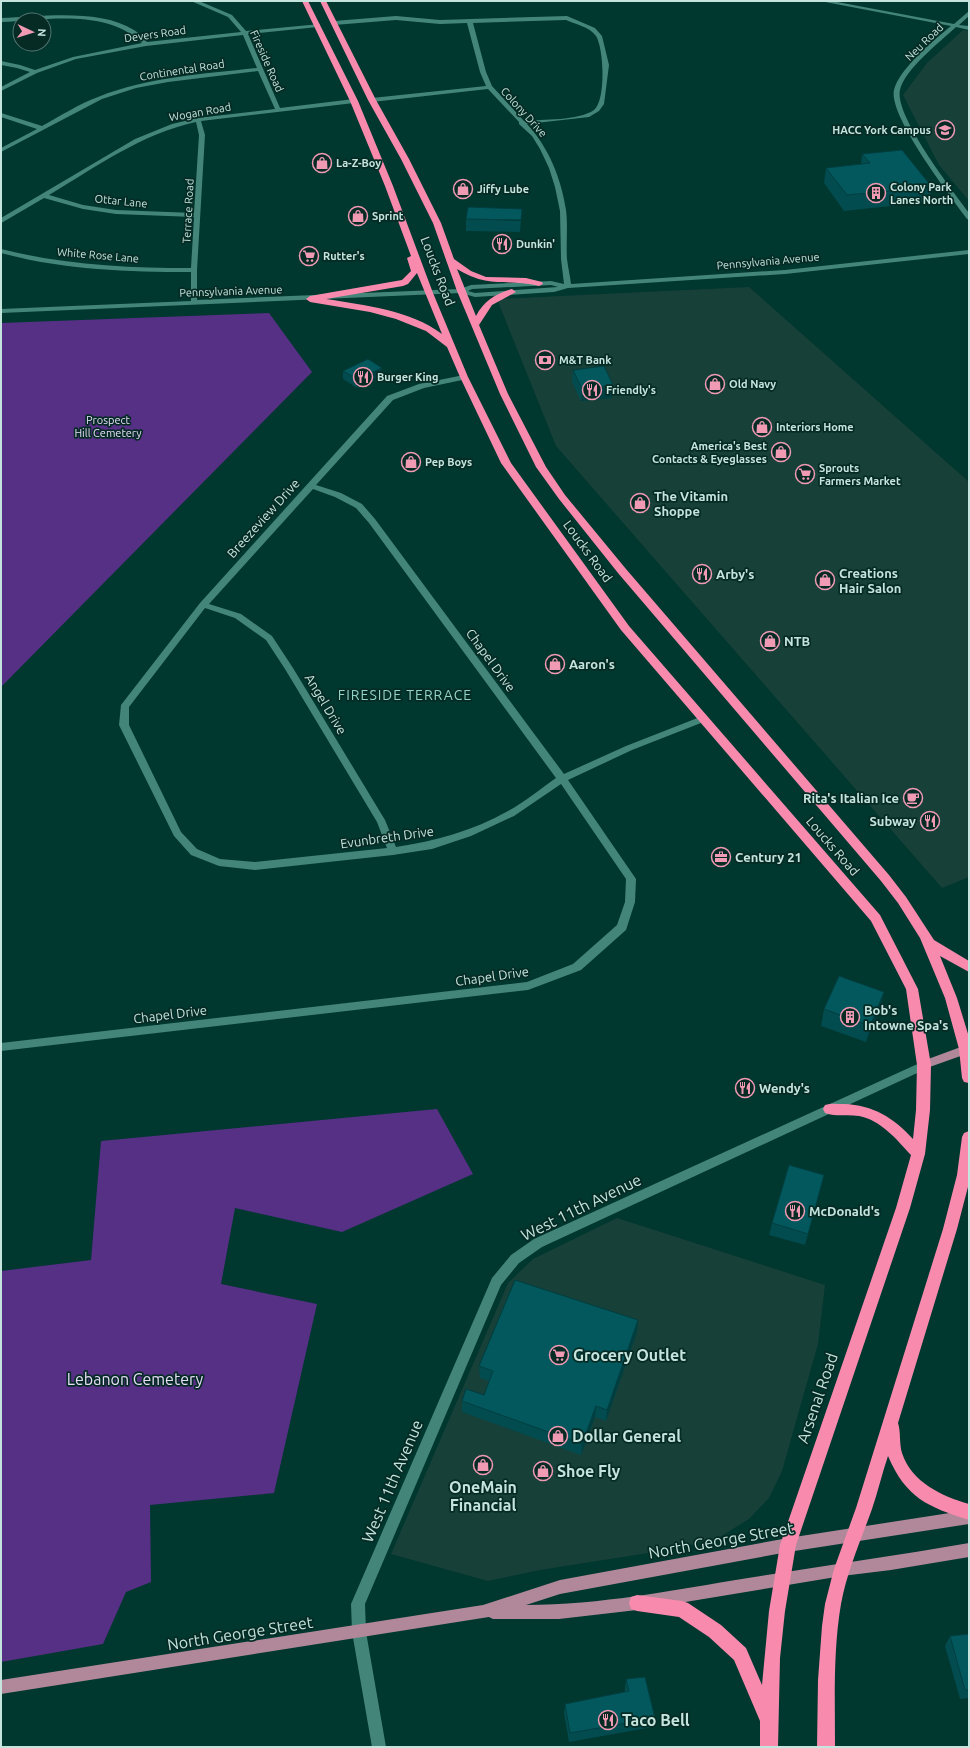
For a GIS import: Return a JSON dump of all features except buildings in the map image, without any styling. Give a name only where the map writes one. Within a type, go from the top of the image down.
[{"type":"highway","name":"Loucks Road","points":[[305,1],[354,101],[411,243],[429,293],[464,377],[506,463],[625,628],[876,918],[912,989],[924,1066]]},
{"type":"highway","name":"Loucks Road","points":[[323,1],[372,100],[405,159],[424,197],[436,223],[461,291],[504,394],[541,467],[562,497],[622,570],[885,878],[902,900],[928,943],[968,1047]]},
{"type":"highway","points":[[310,299],[362,291],[405,282],[415,271],[410,255],[411,243]]},
{"type":"highway","points":[[450,260],[471,275],[490,280],[529,280],[539,284]]},
{"type":"highway","points":[[475,325],[482,310],[488,303],[498,296],[512,292]]},
{"type":"highway","points":[[310,299],[360,308],[406,320],[427,328],[452,347]]},
{"type":"highway","points":[[928,943],[969,967]]},
{"type":"highway","points":[[968,1047],[969,1078]]},
{"type":"highway","name":"Arsenal Road","points":[[769,1747],[772,1658],[788,1545],[903,1208],[918,1154],[923,1110],[924,1066]]},
{"type":"highway","points":[[830,1109],[861,1111],[880,1118],[896,1130],[918,1154]]},
{"type":"highway","points":[[826,1747],[826,1680],[833,1604],[842,1569],[864,1508],[950,1229],[964,1175],[969,1137]]},
{"type":"highway","points":[[891,1421],[895,1455],[905,1475],[916,1487],[940,1503],[969,1512]]},
{"type":"highway","points":[[637,1603],[682,1609],[715,1631],[740,1654],[769,1719]]},
{"type":"main road","points":[[924,1066],[968,1047]]},
{"type":"main road","name":"North George Street","points":[[1,1686],[483,1612],[560,1587],[788,1545],[969,1517]]},
{"type":"main road","name":"North George Street","points":[[483,1612],[559,1612],[637,1603],[842,1569],[969,1550]]},
{"type":"street","name":"Fireside Road","points":[[194,1],[230,16],[244,33],[278,110]]},
{"type":"street","points":[[823,1],[969,28]]},
{"type":"street","name":"Neu Road","points":[[969,13],[917,61],[905,76],[896,92],[898,110],[925,156],[969,218]]},
{"type":"street","points":[[1,20],[73,18],[111,22],[130,30],[146,44]]},
{"type":"street","points":[[334,23],[396,18],[440,22],[568,18],[593,29],[599,36],[606,65],[602,103],[597,110],[587,116],[521,123]]},
{"type":"street","name":"Colony Drive","points":[[470,22],[483,72],[489,87],[521,123],[534,135],[544,149],[558,187],[563,211],[564,259],[568,286]]},
{"type":"street","name":"Devers Road","points":[[1,89],[35,72],[75,58],[146,44],[318,26]]},
{"type":"street","points":[[1,63],[18,66],[35,72]]},
{"type":"street","name":"Continental Road","points":[[1,150],[100,98],[135,87],[168,80],[260,69]]},
{"type":"street","points":[[372,100],[489,87]]},
{"type":"street","name":"Wogan Road","points":[[1,221],[137,140],[174,125],[198,120],[354,101]]},
{"type":"street","points":[[1,115],[41,128]]},
{"type":"street","name":"Terrace Road","points":[[194,303],[194,270],[202,135],[198,120]]},
{"type":"street","name":"Ottar Lane","points":[[44,196],[88,208],[112,212],[197,215]]},
{"type":"street","name":"White Rose Lane","points":[[1,251],[44,261],[94,268],[132,270],[194,270]]},
{"type":"street","name":"Pennsylvania Avenue","points":[[461,291],[475,295],[554,290],[568,286],[785,272],[969,252]]},
{"type":"street","name":"Pennsylvania Avenue","points":[[1,311],[429,293],[461,291],[471,287],[552,283],[568,286]]},
{"type":"street","name":"Breezeview Drive","points":[[124,725],[124,707],[202,605],[390,398],[422,386],[464,377]]},
{"type":"street","name":"Chapel Drive","points":[[1,1047],[528,986],[576,967],[622,927],[630,902],[631,878],[562,779],[372,521],[359,506],[354,503],[338,495],[310,485]]},
{"type":"street","name":"Angel Drive","points":[[202,605],[238,616],[268,638],[286,662],[382,822],[393,851]]},
{"type":"street","name":"Evunbreth Drive","points":[[124,725],[177,834],[194,852],[219,862],[255,866],[393,851],[432,845],[468,834],[511,814],[562,779],[629,748],[703,719]]},
{"type":"street","name":"West 11th Avenue","points":[[379,1747],[359,1632],[358,1604],[496,1282],[515,1259],[538,1243],[924,1066]]},
{"type":"shaded area","name":"HACC York Campus","points":[[963,30],[969,31],[969,201],[939,165],[903,95],[927,63]]},
{"type":"shaded area","points":[[749,287],[969,482],[969,877],[942,888],[556,446],[497,299]]},
{"type":"shaded area","points":[[617,1218],[825,1285],[818,1344],[782,1471],[769,1498],[749,1519],[720,1537],[680,1548],[540,1570],[488,1581],[391,1554],[508,1283],[533,1259]]},
{"type":"green space","name":"Prospect Hill Cemetery","points":[[269,313],[312,372],[1,687],[1,323]]},
{"type":"green space","name":"Lebanon Cemetery","points":[[437,1109],[473,1174],[342,1232],[235,1208],[221,1284],[317,1304],[274,1493],[150,1505],[151,1582],[126,1592],[103,1644],[1,1662],[1,1271],[91,1260],[101,1141]]},
{"type":"place","name":"HACC York Campus","points":[[945,130]]},
{"type":"place","name":"La-Z-Boy","points":[[322,163]]},
{"type":"place","name":"Jiffy Lube","points":[[463,189]]},
{"type":"place","name":"Colony Park Lanes North","points":[[876,193]]},
{"type":"place","name":"Sprint","points":[[358,216]]},
{"type":"place","name":"Dunkin'","points":[[502,244]]},
{"type":"place","name":"Rutter's","points":[[309,256]]},
{"type":"place","name":"M&T Bank","points":[[545,360]]},
{"type":"place","name":"Burger King","points":[[363,377]]},
{"type":"place","name":"Old Navy","points":[[715,384]]},
{"type":"place","name":"Friendly's","points":[[592,390]]},
{"type":"place","name":"Interiors Home","points":[[762,427]]},
{"type":"place","name":"America's Best Contacts & Eyeglasses","points":[[781,452]]},
{"type":"place","name":"Pep Boys","points":[[411,462]]},
{"type":"place","name":"Sprouts Farmers Market","points":[[805,474]]},
{"type":"place","name":"The Vitamin Shoppe","points":[[640,503]]},
{"type":"place","name":"Arby's","points":[[702,574]]},
{"type":"place","name":"Creations Hair Salon","points":[[825,580]]},
{"type":"place","name":"NTB","points":[[770,641]]},
{"type":"place","name":"Aaron's","points":[[555,664]]},
{"type":"place","name":"Rita's Italian Ice","points":[[913,798]]},
{"type":"place","name":"Subway","points":[[930,821]]},
{"type":"place","name":"Century 21","points":[[721,857]]},
{"type":"place","name":"Bob's Intowne Spa's","points":[[850,1017]]},
{"type":"place","name":"Wendy's","points":[[745,1088]]},
{"type":"place","name":"McDonald's","points":[[795,1211]]},
{"type":"place","name":"Grocery Outlet","points":[[559,1355]]},
{"type":"place","name":"Dollar General","points":[[558,1436]]},
{"type":"place","name":"OneMain Financial","points":[[483,1465]]},
{"type":"place","name":"Shoe Fly","points":[[543,1471]]},
{"type":"place","name":"Taco Bell","points":[[608,1720]]},
{"type":"district","name":"FIRESIDE TERRACE","points":[[405,695]]}]
